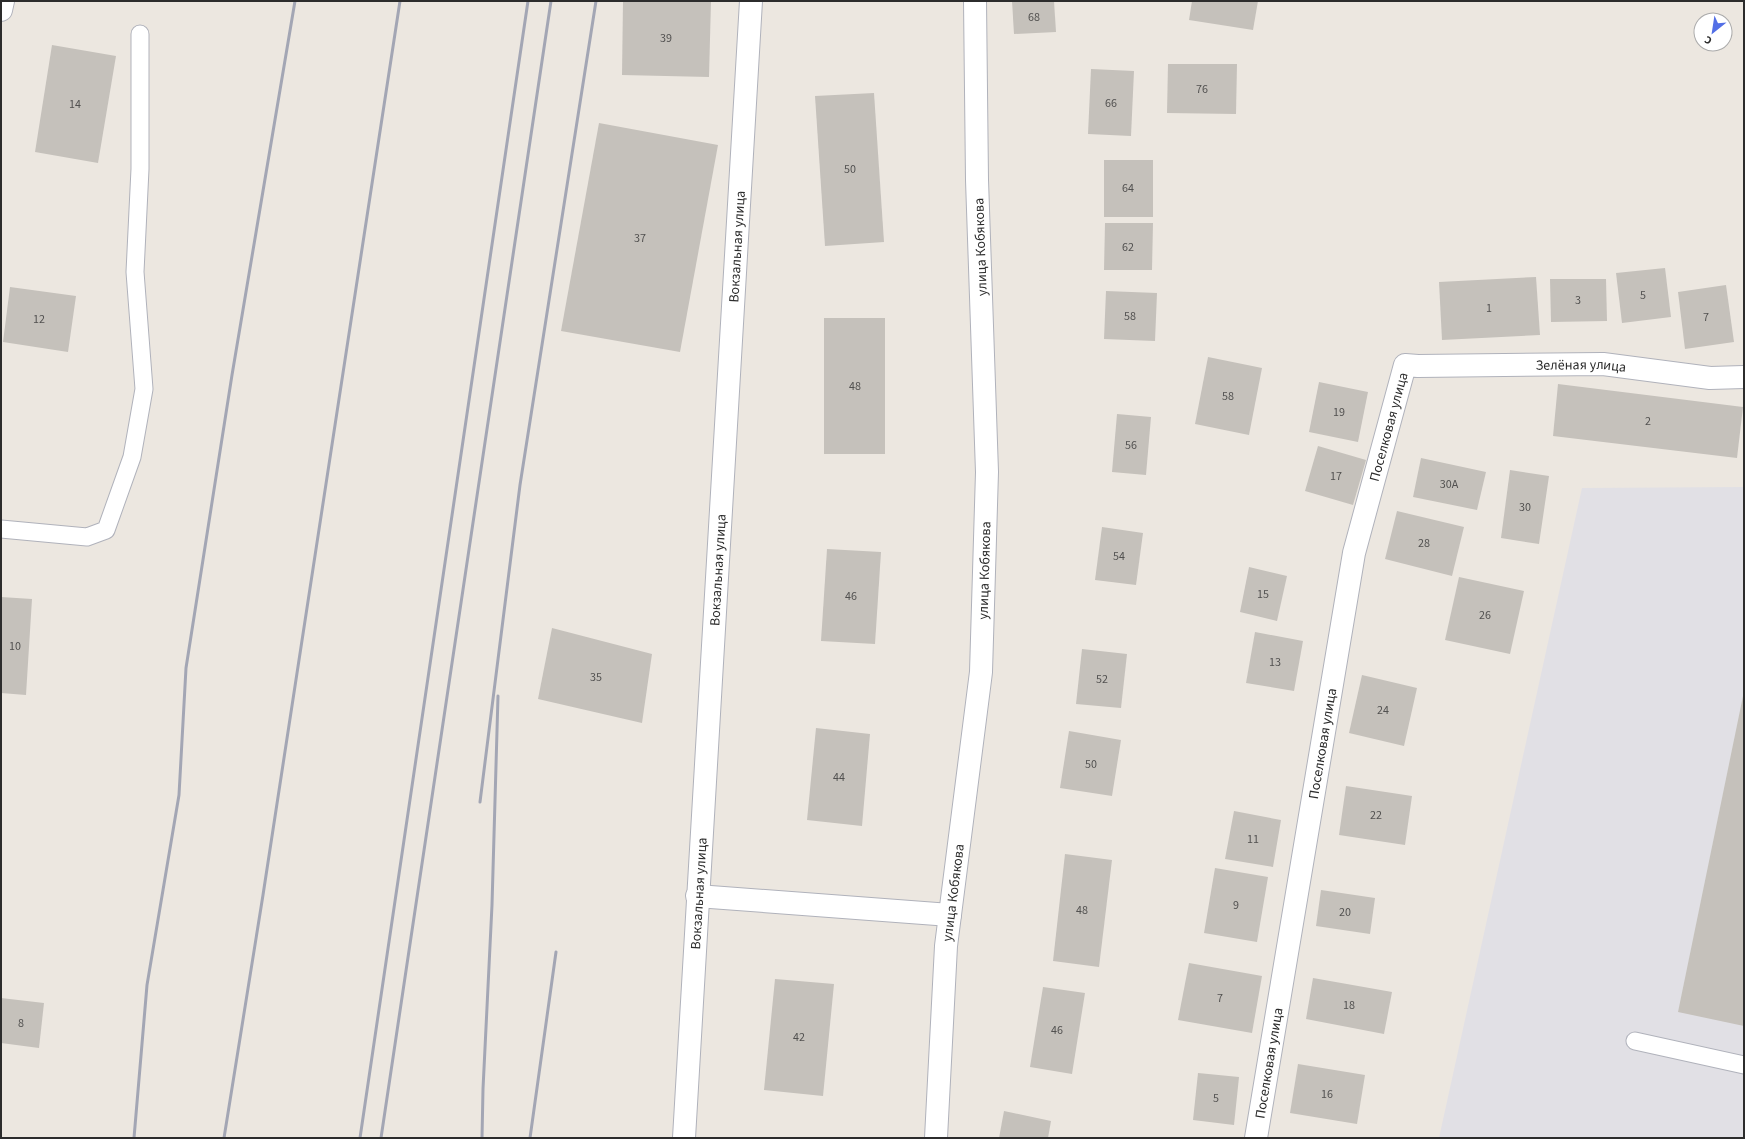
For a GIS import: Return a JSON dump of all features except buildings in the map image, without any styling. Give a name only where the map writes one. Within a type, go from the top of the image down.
[{"type":"street","points":[[1,10],[3,1]]},
{"type":"street","name":"Вокзальная улица","points":[[684,1138],[697,896],[751,1]]},
{"type":"street","name":"улица Кобякова","points":[[936,1138],[946,946],[981,672],[987,480],[977,180],[975,1]]},
{"type":"street","name":"Зелёная улица","points":[[1418,366],[1603,364],[1710,378],[1744,377]]},
{"type":"street","name":"Поселковая улица","points":[[1256,1138],[1354,554],[1405,365],[1418,366]]},
{"type":"street","points":[[697,896],[950,915]]},
{"type":"lane","points":[[1,528],[87,538],[106,530],[132,457],[144,389],[135,272],[140,169],[140,34]]},
{"type":"lane","points":[[1635,1041],[1744,1065]]},
{"type":"shaded area","points":[[1744,487],[1744,1138],[1439,1138],[1582,488]]},
{"type":"railway","points":[[134,1138],[147,985],[179,795],[186,668],[232,375],[295,1]]},
{"type":"railway","points":[[224,1138],[263,895],[400,1]]},
{"type":"railway","points":[[360,1138],[528,1]]},
{"type":"railway","points":[[381,1138],[551,1]]},
{"type":"railway","points":[[480,802],[520,485],[596,1]]},
{"type":"railway","points":[[482,1138],[492,905],[498,696]]},
{"type":"railway","points":[[530,1138],[556,952]]}]
